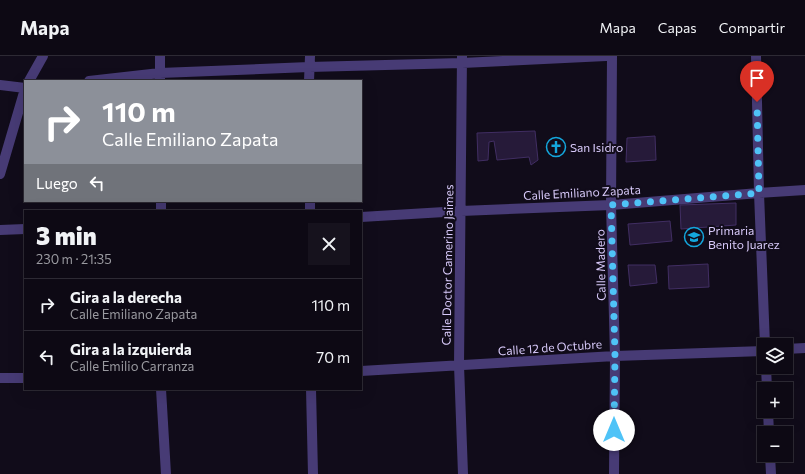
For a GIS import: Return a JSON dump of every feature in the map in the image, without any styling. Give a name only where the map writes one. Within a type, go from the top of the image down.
[{"type":"street","points":[[30,80],[43,56]]},
{"type":"street","points":[[160,56],[160,77]]},
{"type":"street","points":[[310,56],[310,80]]},
{"type":"street","points":[[107,80],[310,67],[462,60],[606,56]]},
{"type":"street","name":"Calle Madero","points":[[612,56],[611,205],[615,356],[614,474]]},
{"type":"street","points":[[756,56],[759,193],[765,338]]},
{"type":"street","name":"Calle Doctor Camerino Jaimes","points":[[462,60],[459,365],[463,474]]},
{"type":"street","points":[[0,85],[24,88]]},
{"type":"street","points":[[0,174],[24,91]]},
{"type":"street","name":"Calle Emiliano Zapata","points":[[362,217],[611,205],[805,190]]},
{"type":"street","points":[[0,230],[24,229]]},
{"type":"street","points":[[793,349],[805,348]]},
{"type":"street","name":"Calle 12 de Octubre","points":[[362,371],[615,356],[757,351]]},
{"type":"street","points":[[0,378],[24,378]]},
{"type":"street","points":[[161,390],[166,474]]},
{"type":"street","points":[[311,390],[313,474]]},
{"type":"street","points":[[770,462],[770,474]]},
{"type":"building","points":[[535,131],[538,160],[531,165],[529,157],[497,160],[494,141],[489,142],[488,160],[478,161],[477,133]]},
{"type":"building","points":[[655,136],[656,160],[626,162],[627,138]]},
{"type":"building","points":[[736,203],[736,225],[681,229],[680,205]]},
{"type":"building","points":[[670,221],[672,241],[630,245],[628,224]]},
{"type":"building","points":[[708,264],[709,287],[669,289],[668,266]]},
{"type":"building","points":[[628,265],[655,265],[657,283],[630,286]]},
{"type":"place","name":"San Isidro","points":[[556,147]]},
{"type":"place","name":"Primaria Benito Juarez","points":[[694,237]]},
{"type":"route","points":[[614,430],[615,356],[611,205],[759,193],[757,102]]}]
